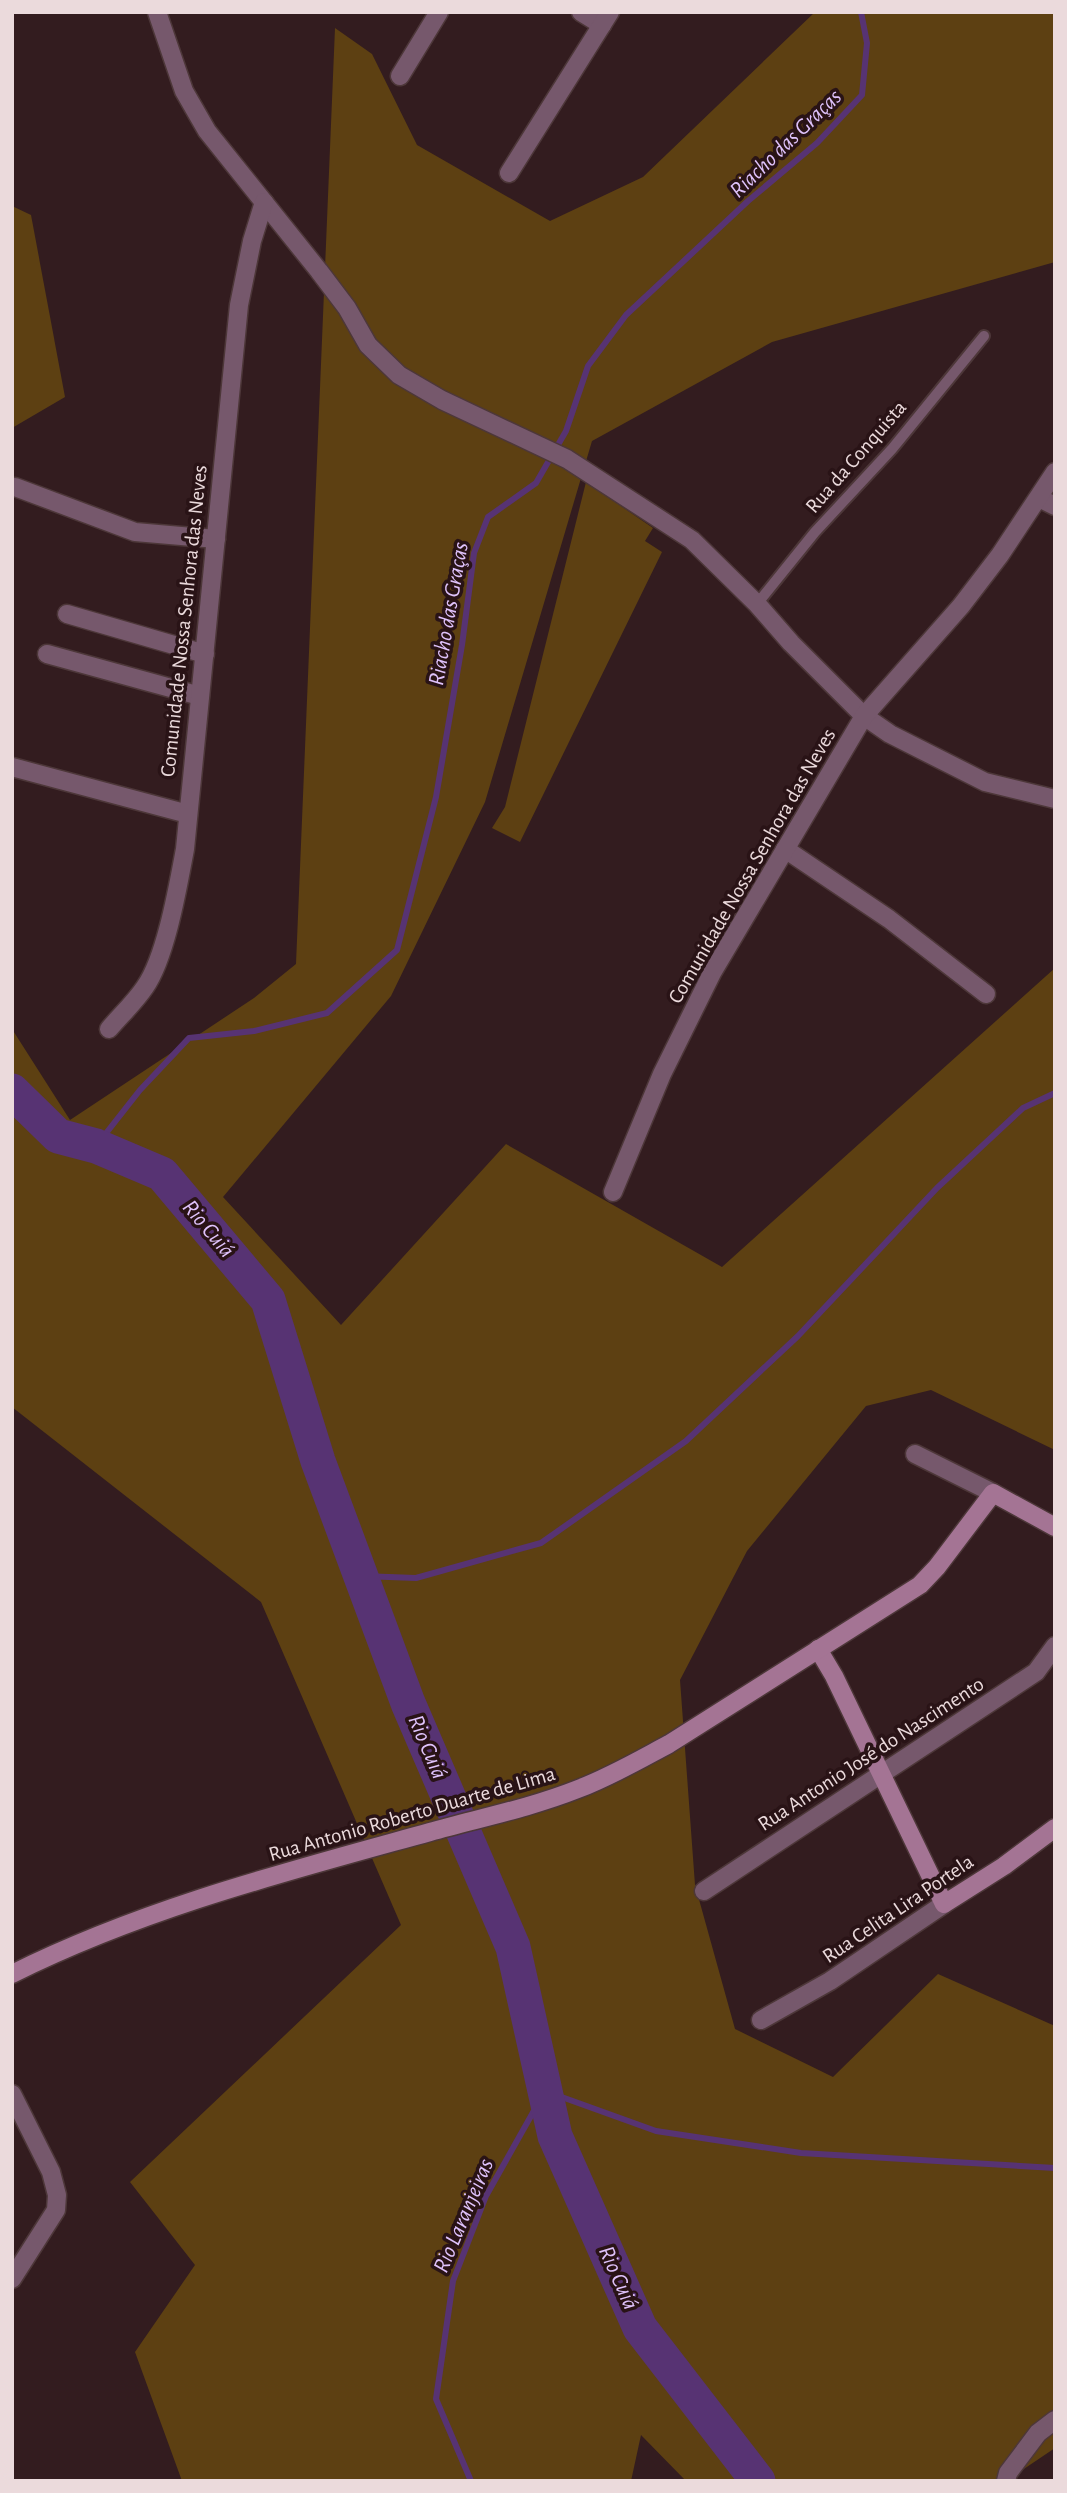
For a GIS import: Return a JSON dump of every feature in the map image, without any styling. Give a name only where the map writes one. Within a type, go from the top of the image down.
[{"type":"main road","points":[[993,1493],[1055,1527]]},
{"type":"main road","name":"Rua Antonio Roberto Duarte de Lima","points":[[12,1974],[110,1931],[189,1902],[432,1831],[526,1807],[579,1789],[625,1768],[669,1744],[919,1585],[937,1567],[993,1493]]},
{"type":"main road","points":[[825,1645],[834,1675],[944,1904]]},
{"type":"main road","name":"Rua Celita Lira Portela","points":[[944,1904],[1004,1866],[1055,1828]]},
{"type":"street","name":"Comunidade Nossa Senhora das Neves","points":[[157,12],[184,91],[207,131],[347,308],[369,345],[399,375],[442,400],[567,459],[692,540],[864,716],[890,734],[985,782],[1055,799]]},
{"type":"street","points":[[400,76],[439,12]]},
{"type":"street","points":[[509,173],[606,18],[581,12]]},
{"type":"street","name":"Comunidade Nossa Senhora das Neves","points":[[109,1029],[146,986],[157,962],[176,897],[185,849],[239,305],[252,242],[264,202]]},
{"type":"street","name":"Comunidade Nossa Senhora das Neves","points":[[613,1192],[662,1074],[712,973],[864,716],[961,606],[1000,555],[1047,502],[1055,472]]},
{"type":"street","points":[[15,487],[135,532],[216,539]]},
{"type":"street","points":[[67,614],[205,654]]},
{"type":"street","points":[[47,654],[200,696]]},
{"type":"street","points":[[12,767],[188,814]]},
{"type":"street","points":[[785,849],[890,919],[986,994]]},
{"type":"street","points":[[915,1454],[993,1493]]},
{"type":"street","name":"Rua Antonio José do Nascimento","points":[[704,1891],[1036,1672],[1055,1646]]},
{"type":"street","name":"Rua Celita Lira Portela","points":[[761,2020],[830,1982],[944,1904]]},
{"type":"street","points":[[12,2094],[51,2172],[57,2195],[56,2210],[12,2279]]},
{"type":"street","points":[[1006,2481],[1008,2473],[1038,2433],[1055,2420]]},
{"type":"lane","name":"Rua da Conquista","points":[[757,604],[815,533],[892,449],[984,336]]},
{"type":"shaded area","points":[[815,12],[1055,12],[1055,262],[772,342],[592,441],[485,802],[391,996],[223,1197],[341,1325],[506,1144],[722,1267],[1055,968],[1055,1450],[931,1390],[866,1406],[747,1551],[680,1680],[695,1885],[735,2029],[833,2077],[938,1974],[1055,2026],[1055,2448],[1006,2481],[686,2481],[641,2435],[631,2481],[182,2481],[135,2352],[195,2265],[130,2182],[401,1925],[261,1602],[12,1407],[12,1029],[70,1120],[254,998],[296,964],[335,28],[372,54],[417,145],[550,221],[643,177]]},
{"type":"shaded area","points":[[12,206],[31,215],[65,397],[12,428]]},
{"type":"shaded area","points":[[586,482],[653,528],[645,541],[662,552],[520,842],[492,828],[505,807]]},
{"type":"waterway","name":"Riacho das Graças","points":[[96,1146],[140,1090],[189,1038],[254,1031],[327,1013],[397,950],[436,797],[462,645],[474,553],[488,517],[536,483],[566,431],[588,366],[626,315],[748,201],[817,143],[862,95],[867,43],[861,12]]},
{"type":"waterway","name":"Rio Cuiá","points":[[12,1091],[58,1136],[96,1146],[162,1174],[268,1300],[318,1461],[408,1703],[513,1947],[555,2136],[640,2328],[758,2481]]},
{"type":"waterway","points":[[361,1576],[416,1578],[541,1543],[686,1441],[798,1336],[937,1188],[1023,1108],[1055,1093]]},
{"type":"waterway","name":"Rio Laranjeiras","points":[[471,2481],[436,2399],[453,2281],[486,2196],[545,2091],[656,2131],[801,2153],[1055,2168]]}]
